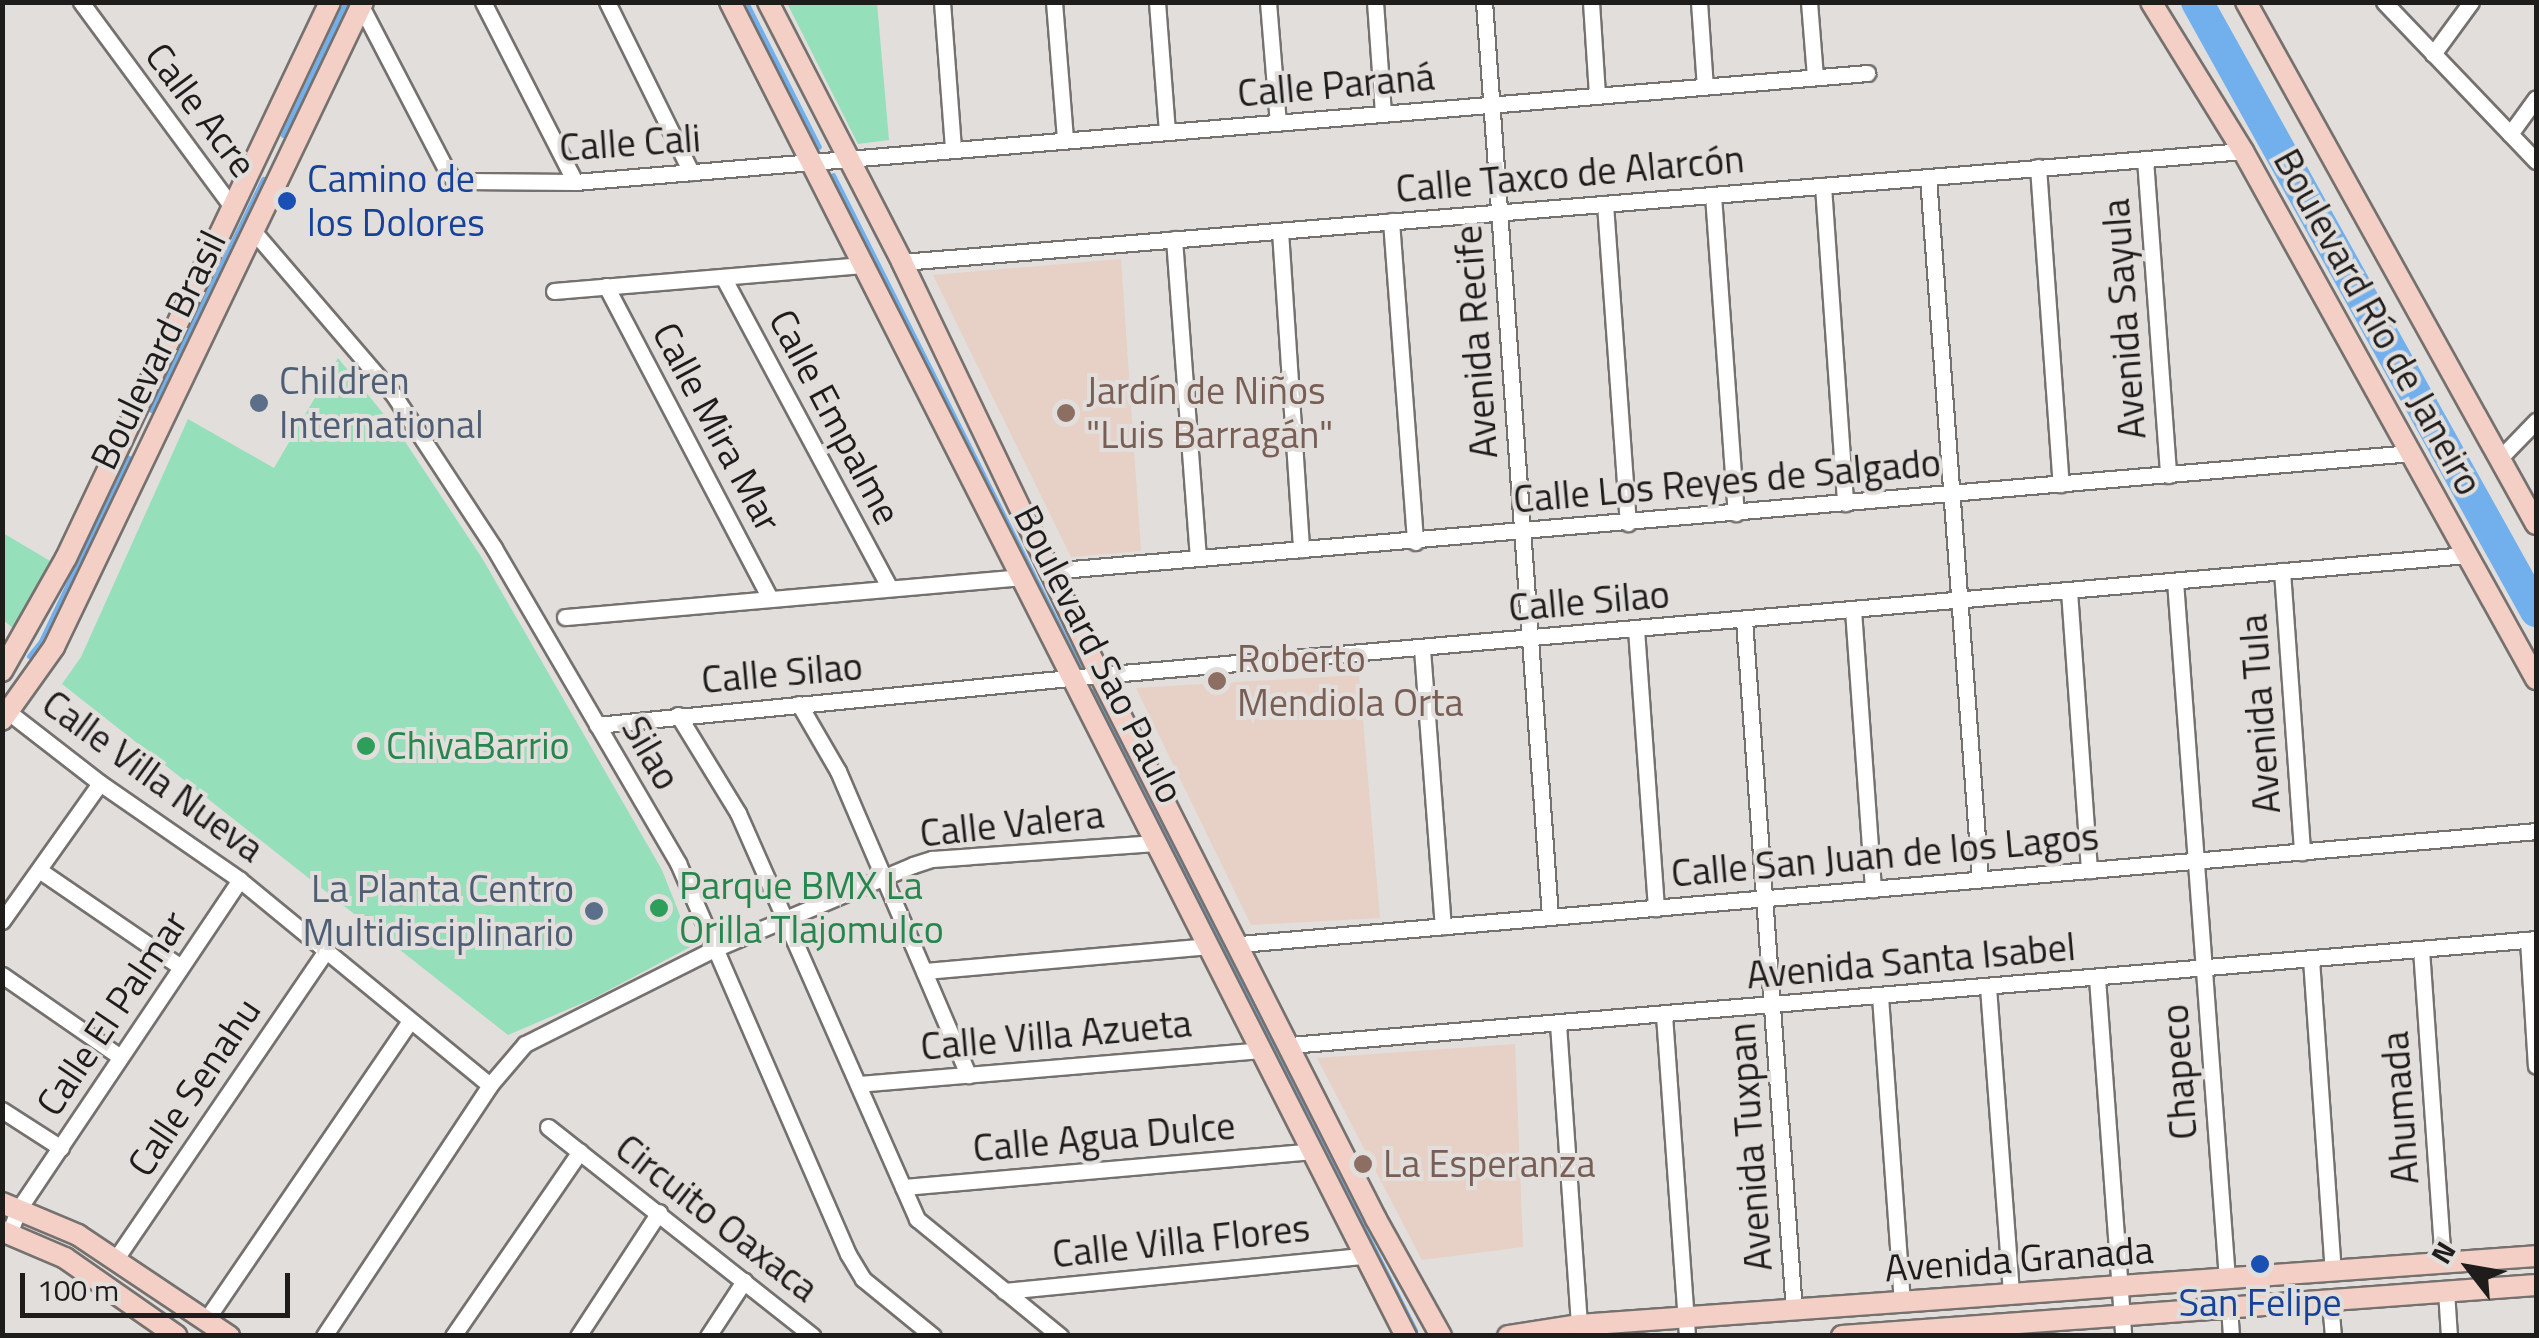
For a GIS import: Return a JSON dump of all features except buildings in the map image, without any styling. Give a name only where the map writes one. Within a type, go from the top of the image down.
[{"type":"main road","name":"Boulevard Brasil","points":[[2,670],[51,586],[330,2]]},
{"type":"main road","name":"Boulevard Sao Paulo","points":[[730,2],[1406,1336]]},
{"type":"main road","name":"Boulevard Sao Paulo","points":[[768,2],[902,262],[1100,675],[1240,944],[1376,1219],[1441,1336]]},
{"type":"main road","name":"Boulevard Río de Janeiro","points":[[2151,2],[2243,150],[2536,679]]},
{"type":"main road","name":"Boulevard Río de Janeiro","points":[[2246,2],[2536,524]]},
{"type":"main road","name":"Boulevard Brasil","points":[[5,713],[54,647],[362,4]]},
{"type":"main road","points":[[263,146],[290,158]]},
{"type":"main road","points":[[10,1206],[78,1235],[229,1336]]},
{"type":"main road","points":[[6,1232],[65,1258],[177,1336]]},
{"type":"main road","name":"Avenida Granada","points":[[1508,1336],[1579,1325],[1687,1327],[1794,1310],[2536,1256]]},
{"type":"main road","name":"Avenida Granada","points":[[1842,1336],[2122,1325],[2229,1308],[2536,1285]]},
{"type":"street","name":"Calle Acre","points":[[81,2],[233,208]]},
{"type":"street","points":[[483,2],[575,182]]},
{"type":"street","points":[[607,2],[691,172]]},
{"type":"street","points":[[942,2],[953,150]]},
{"type":"street","points":[[1054,2],[1064,140]]},
{"type":"street","points":[[1157,2],[1167,132]]},
{"type":"street","points":[[1268,2],[1278,122]]},
{"type":"street","points":[[1375,2],[1383,114]]},
{"type":"street","name":"Avenida Recife","points":[[1484,2],[1550,916]]},
{"type":"street","points":[[1591,2],[1598,96]]},
{"type":"street","points":[[1699,2],[1705,86]]},
{"type":"street","points":[[1810,2],[1815,78]]},
{"type":"street","points":[[2384,2],[2536,161]]},
{"type":"street","points":[[2433,54],[2471,2]]},
{"type":"street","name":"Calle Cali","points":[[362,4],[453,179],[575,182],[812,162]]},
{"type":"street","name":"Calle Paraná","points":[[812,162],[1866,73]]},
{"type":"street","points":[[2510,134],[2536,98]]},
{"type":"street","name":"Calle Taxco de Alarcón","points":[[902,262],[2243,150]]},
{"type":"street","name":"Avenida Sayula","points":[[2145,159],[2168,475]]},
{"type":"street","points":[[2038,168],[2061,484]]},
{"type":"street","points":[[1928,176],[1980,880]]},
{"type":"street","points":[[1823,186],[1845,503]]},
{"type":"street","points":[[1713,194],[1736,513]]},
{"type":"street","points":[[1606,204],[1628,523]]},
{"type":"street","points":[[1391,221],[1414,542]]},
{"type":"street","points":[[1280,230],[1301,550]]},
{"type":"street","name":"Silao","points":[[254,232],[393,394],[494,548],[678,863],[712,950],[848,1254],[864,1279],[933,1336]]},
{"type":"street","points":[[1174,239],[1198,556]]},
{"type":"street","points":[[554,291],[864,265]]},
{"type":"street","name":"Calle Empalme","points":[[723,277],[890,588]]},
{"type":"street","name":"Calle Mira Mar","points":[[606,286],[770,599]]},
{"type":"street","points":[[2500,458],[2536,421]]},
{"type":"street","name":"Calle Los Reyes de Salgado","points":[[1049,571],[2411,453]]},
{"type":"street","name":"Calle Silao","points":[[597,725],[1100,675],[2468,554]]},
{"type":"street","name":"Avenida Tula","points":[[2282,572],[2302,852]]},
{"type":"street","points":[[565,617],[1021,577]]},
{"type":"street","name":"Chapeco","points":[[2176,581],[2227,1278]]},
{"type":"street","points":[[2068,590],[2089,870]]},
{"type":"street","points":[[1853,610],[1873,889]]},
{"type":"street","name":"Avenida Tuxpan","points":[[1744,620],[1794,1310]]},
{"type":"street","points":[[1636,630],[1656,908]]},
{"type":"street","points":[[1422,648],[1443,926]]},
{"type":"street","points":[[799,704],[838,772],[968,1075]]},
{"type":"street","name":"Calle Villa Nueva","points":[[5,713],[240,880],[490,1085]]},
{"type":"street","points":[[678,715],[738,813],[917,1219],[934,1237],[1060,1336]]},
{"type":"street","points":[[2,921],[100,783]]},
{"type":"street","name":"Calle San Juan de los Lagos","points":[[1240,944],[2536,832]]},
{"type":"street","name":"Calle Valera","points":[[324,1336],[490,1085],[524,1044],[712,950],[932,859],[1155,843]]},
{"type":"street","points":[[38,870],[179,966]]},
{"type":"street","name":"Calle El Palmar","points":[[6,1232],[10,1206],[61,1148],[240,880]]},
{"type":"street","points":[[2532,940],[2536,1066]]},
{"type":"street","name":"Avenida Santa Isabel","points":[[1290,1045],[2532,940]]},
{"type":"street","points":[[924,971],[1208,946]]},
{"type":"street","name":"Ahumada","points":[[2421,950],[2443,1262]]},
{"type":"street","name":"Calle Senahu","points":[[116,1260],[326,951]]},
{"type":"street","points":[[2310,959],[2333,1271]]},
{"type":"street","points":[[2,975],[119,1056]]},
{"type":"street","points":[[2097,978],[2122,1325]]},
{"type":"street","points":[[1988,987],[2010,1294]]},
{"type":"street","points":[[1880,996],[1902,1302]]},
{"type":"street","points":[[1664,1015],[1687,1327]]},
{"type":"street","points":[[206,1320],[409,1022]]},
{"type":"street","points":[[1558,1024],[1579,1325]]},
{"type":"street","name":"Calle Villa Azueta","points":[[858,1084],[1260,1050]]},
{"type":"street","points":[[2,1110],[61,1148]]},
{"type":"street","name":"Circuito Oaxaca","points":[[548,1127],[813,1336]]},
{"type":"street","name":"Circuito Oaxaca","points":[[452,1336],[580,1151]]},
{"type":"street","name":"Calle Agua Dulce","points":[[903,1187],[1311,1151]]},
{"type":"street","points":[[578,1336],[659,1212]]},
{"type":"street","name":"Calle Villa Flores","points":[[1004,1291],[1364,1256]]},
{"type":"street","points":[[708,1336],[744,1280]]},
{"type":"street","points":[[2446,1292],[2449,1336]]},
{"type":"street","points":[[2330,1302],[2333,1336]]},
{"type":"street","points":[[2229,1308],[2231,1336]]},
{"type":"shaded area","name":"Jardín de Niños \"Luis Barragán\"","points":[[1121,259],[1141,551],[1071,557],[933,275]]},
{"type":"shaded area","points":[[1359,675],[1380,918],[1251,925],[1136,688]]},
{"type":"shaded area","points":[[1515,1044],[1523,1247],[1422,1260],[1317,1058]]},
{"type":"green space","points":[[787,3],[877,3],[889,140],[858,144]]},
{"type":"green space","name":"ChivaBarrio","points":[[338,358],[400,434],[482,558],[662,870],[692,946],[592,999],[508,1035],[62,684],[81,657],[188,419],[274,468]]},
{"type":"green space","points":[[3,533],[50,561],[14,629],[3,620]]},
{"type":"waterway","points":[[283,135],[346,2]]},
{"type":"waterway","points":[[746,2],[819,147]]},
{"type":"waterway","points":[[2197,2],[2536,611]]},
{"type":"waterway","points":[[833,175],[1080,668]]},
{"type":"waterway","points":[[151,410],[263,179]]},
{"type":"waterway","points":[[29,656],[41,641],[128,458]]},
{"type":"waterway","points":[[1093,691],[1415,1330]]},
{"type":"place","name":"Camino de los Dolores","points":[[287,201]]},
{"type":"place","name":"Children International","points":[[259,403]]},
{"type":"place","name":"Jardín de Niños \"Luis Barragán\"","points":[[1066,413]]},
{"type":"place","name":"Roberto Mendiola Orta","points":[[1217,681]]},
{"type":"place","name":"ChivaBarrio","points":[[366,746]]},
{"type":"place","name":"Parque BMX La Orilla Tlajomulco","points":[[659,908]]},
{"type":"place","name":"La Planta Centro Multidisciplinario","points":[[594,911]]},
{"type":"place","name":"La Esperanza","points":[[1363,1164]]},
{"type":"place","name":"San Felipe","points":[[2260,1264]]}]
